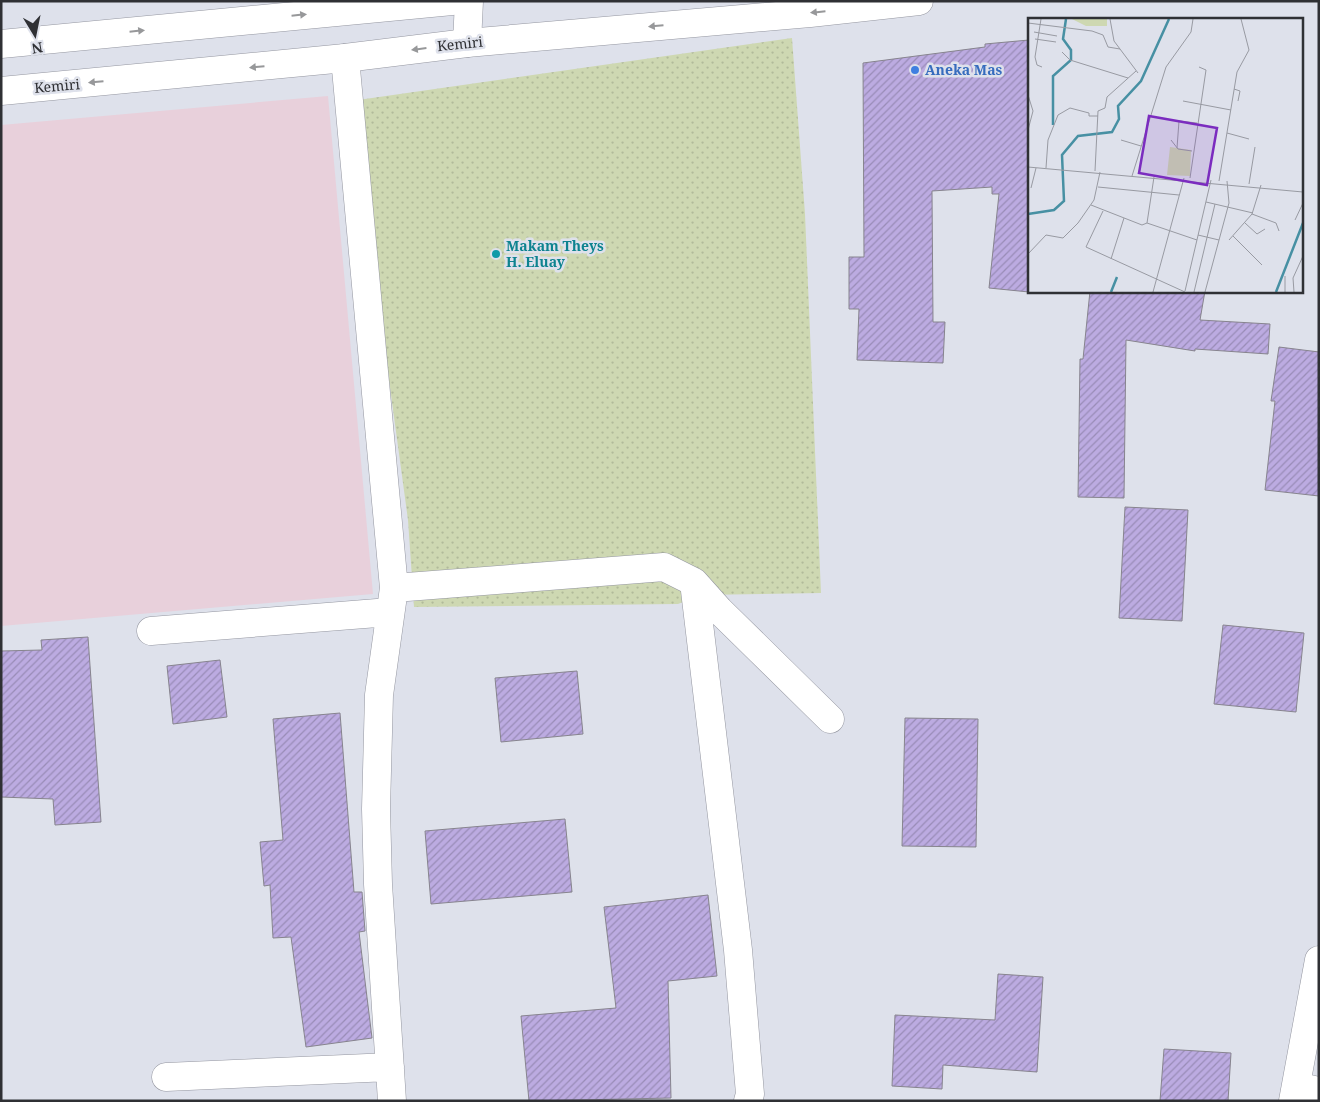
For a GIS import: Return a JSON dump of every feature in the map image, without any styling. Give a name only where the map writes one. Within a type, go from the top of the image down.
[{"type":"main road","points":[[1,44],[452,1]]},
{"type":"main road","points":[[467,43],[469,1]]},
{"type":"main road","name":"Kemiri","points":[[1,91],[345,58],[467,43],[810,13],[919,1]]},
{"type":"main road","points":[[345,58],[392,600],[379,695],[376,809],[378,884],[392,1101]]},
{"type":"main road","points":[[151,631],[664,567],[694,582],[719,610],[830,719]]},
{"type":"main road","points":[[694,582],[738,950],[750,1094],[748,1101]]},
{"type":"main road","points":[[1302,1093],[1319,960]]},
{"type":"main road","points":[[166,1077],[390,1066]]},
{"type":"shaded area","points":[[328,96],[373,594],[1,626],[1,125]]},
{"type":"green space","points":[[792,38],[805,214],[821,593],[701,595],[678,604],[414,607],[408,520],[383,336],[358,100]]},
{"type":"building","points":[[1028,40],[1028,292],[989,288],[999,194],[992,194],[992,187],[932,191],[933,322],[945,322],[943,363],[857,360],[859,309],[849,309],[849,257],[864,257],[863,63],[985,47],[985,44]]},
{"type":"building","points":[[1090,292],[1205,292],[1200,320],[1270,324],[1268,354],[1195,349],[1195,351],[1126,340],[1124,498],[1078,497],[1080,359],[1083,359]]},
{"type":"building","points":[[1279,347],[1319,352],[1319,496],[1265,490],[1275,401],[1271,401]]},
{"type":"building","points":[[1125,507],[1188,510],[1182,621],[1119,618]]},
{"type":"building","points":[[1223,625],[1304,633],[1296,712],[1214,704]]},
{"type":"building","points":[[88,637],[101,822],[55,825],[53,799],[1,797],[1,651],[42,650],[41,640]]},
{"type":"building","points":[[220,660],[227,717],[173,724],[167,666]]},
{"type":"building","points":[[577,671],[583,734],[501,742],[495,678]]},
{"type":"building","points":[[340,713],[354,892],[362,892],[365,931],[359,932],[372,1038],[306,1047],[291,937],[273,938],[270,885],[264,886],[260,842],[283,840],[273,719]]},
{"type":"building","points":[[905,718],[978,719],[976,847],[902,846]]},
{"type":"building","points":[[565,819],[572,892],[431,904],[425,831]]},
{"type":"building","points":[[708,895],[717,976],[668,981],[671,1098],[529,1101],[521,1016],[616,1008],[604,907]]},
{"type":"building","points":[[998,974],[1043,977],[1037,1072],[943,1065],[942,1089],[892,1086],[895,1015],[995,1020]]},
{"type":"building","points":[[1164,1049],[1231,1053],[1228,1101],[1160,1101]]},
{"type":"place","name":"Aneka Mas","points":[[915,70]]},
{"type":"place","name":"Makam Theys H. Eluay","points":[[496,254]]}]
